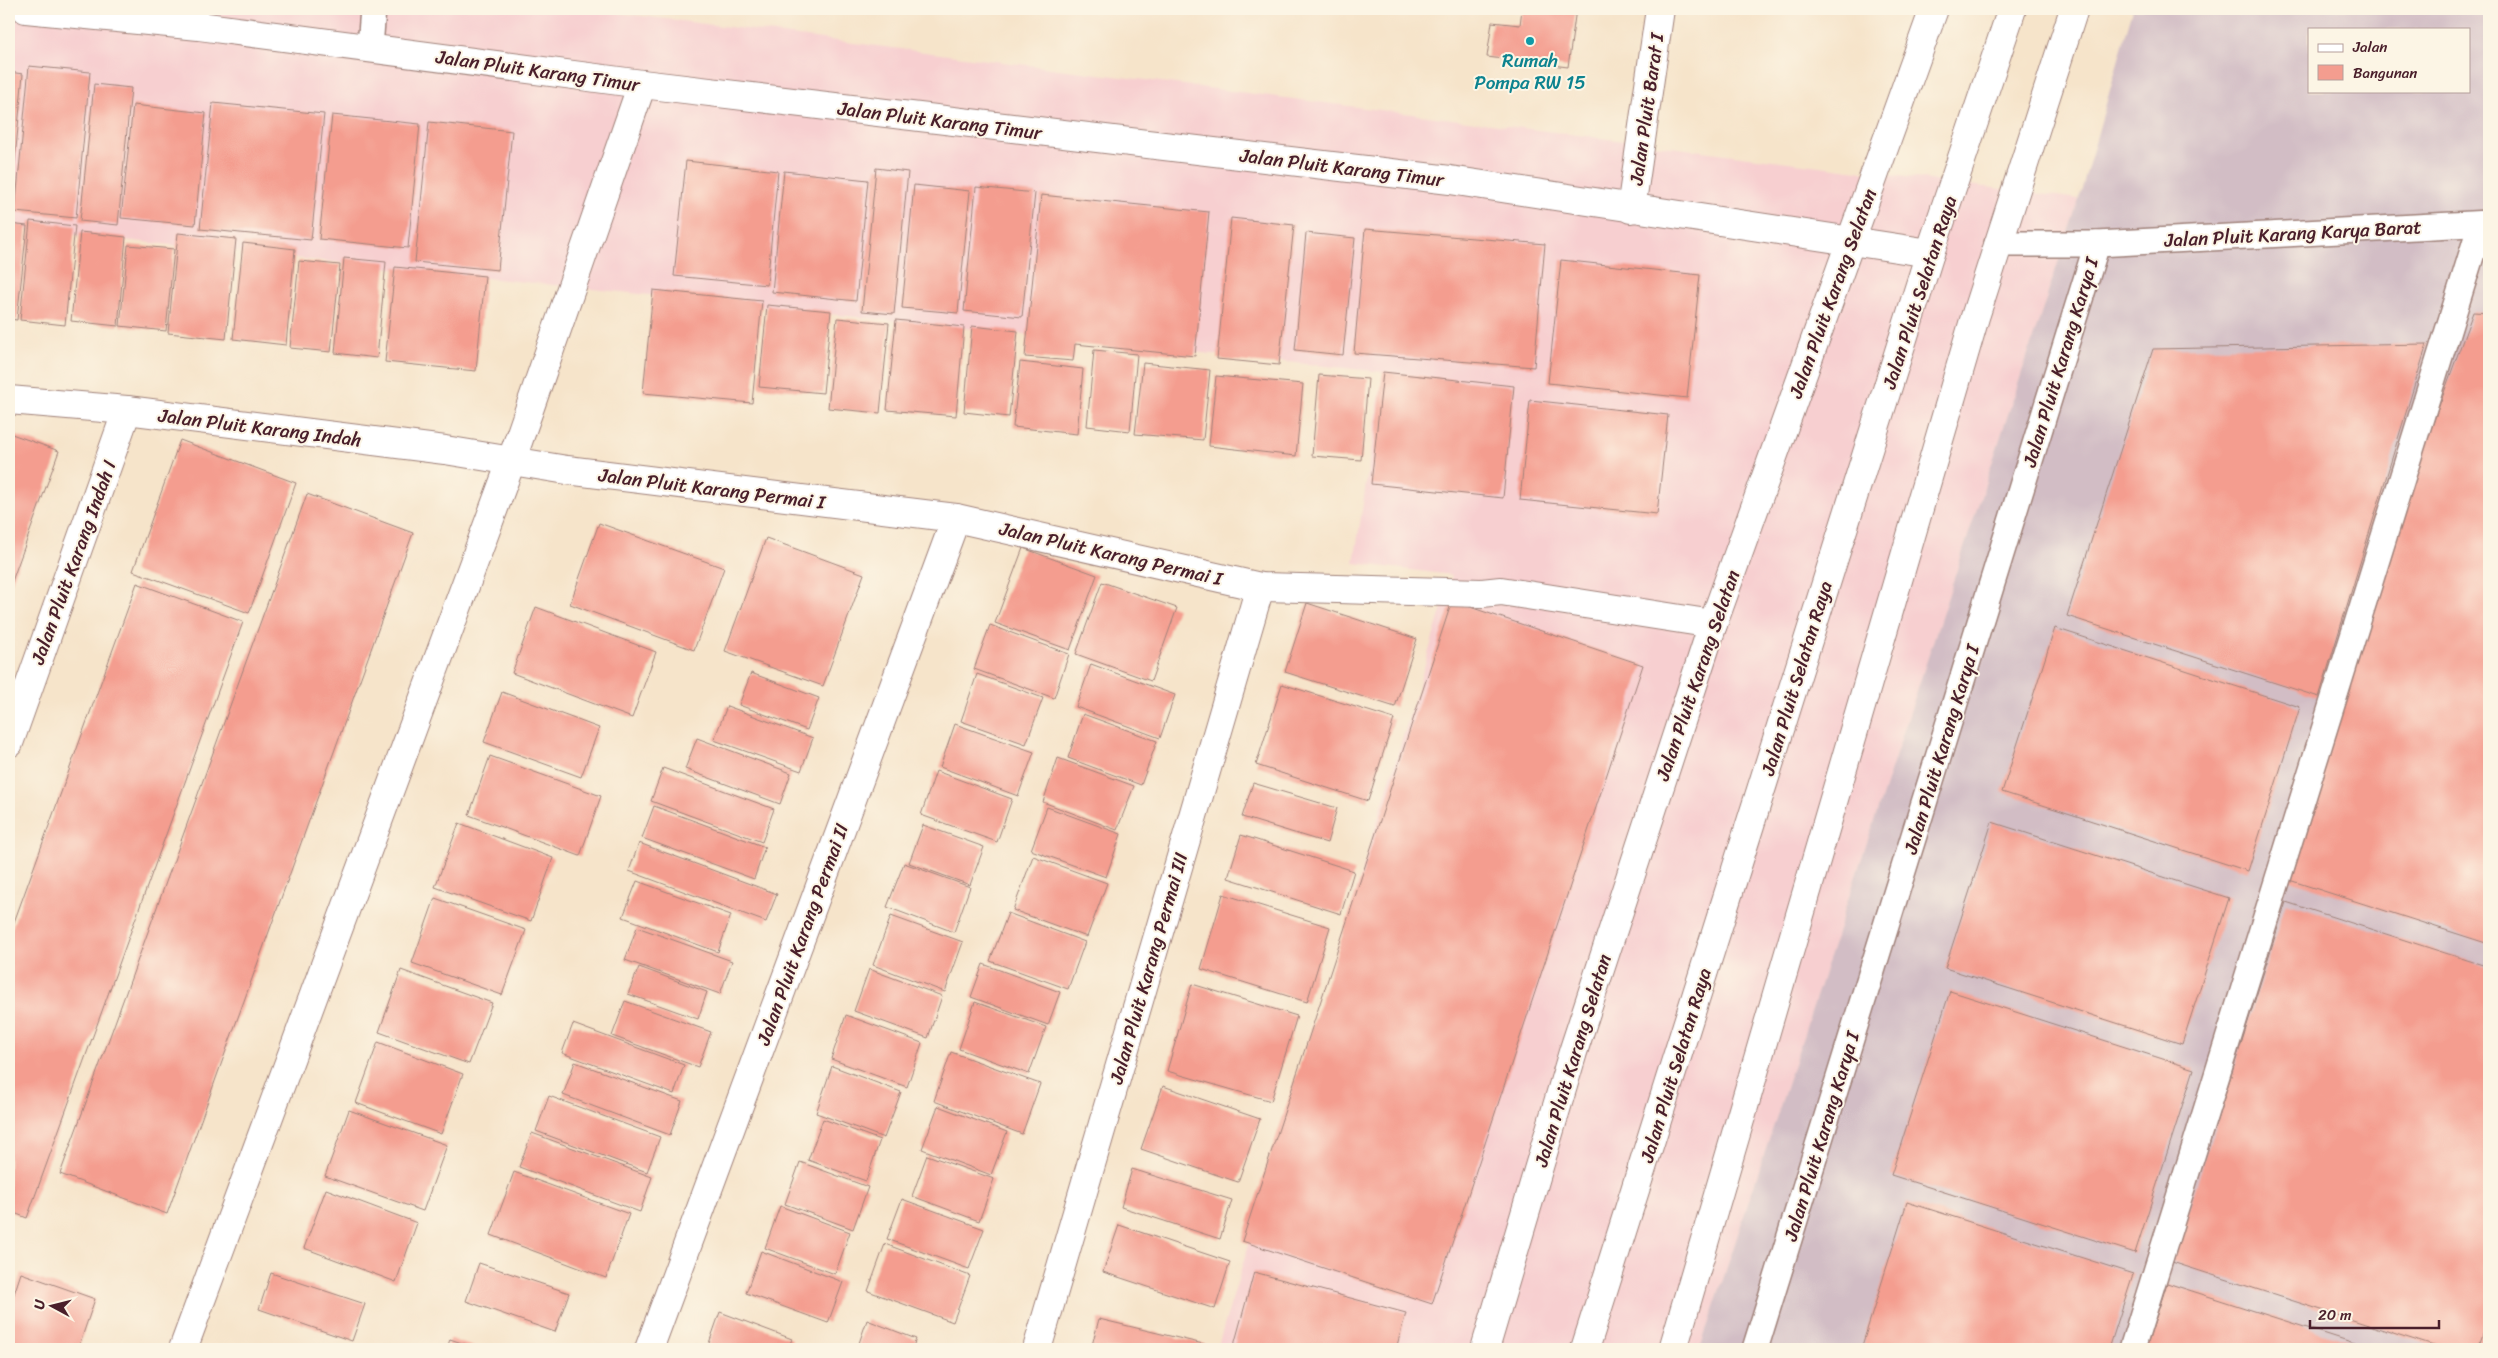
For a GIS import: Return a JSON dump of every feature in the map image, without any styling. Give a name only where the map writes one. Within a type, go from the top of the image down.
[{"type":"street","name":"Jalan Pluit Karang Timur","points":[[26,9],[199,17],[370,47],[642,84],[1440,179],[1930,253]]},
{"type":"street","name":"Jalan Pluit Barat I","points":[[1631,209],[1660,9]]},
{"type":"street","name":"Jalan Pluit Karang Selatan","points":[[1485,1349],[1573,1052],[1713,624],[1934,9]]},
{"type":"street","name":"Jalan Pluit Selatan Raya","points":[[1585,1349],[1930,253],[2012,9]]},
{"type":"street","points":[[1673,1349],[1997,244],[2074,9]]},
{"type":"street","points":[[183,1349],[511,462],[642,84]]},
{"type":"street","name":"Jalan Pluit Karang Indah","points":[[9,400],[127,410],[445,450],[511,462]]},
{"type":"street","name":"Jalan Pluit Karang Indah I","points":[[9,743],[127,410]]},
{"type":"street","name":"Jalan Pluit Karang Permai I","points":[[511,462],[956,518],[1260,587],[1482,593],[1500,591],[1713,624]]},
{"type":"street","name":"Jalan Pluit Karang Permai II","points":[[649,1349],[956,518]]},
{"type":"street","name":"Jalan Pluit Karang Permai III","points":[[1037,1349],[1260,587]]},
{"type":"lane","points":[[370,47],[373,9]]},
{"type":"lane","points":[[2132,1349],[2485,223]]},
{"type":"lane","name":"Jalan Pluit Karang Karya Barat","points":[[2097,244],[2485,223]]},
{"type":"lane","name":"Jalan Pluit Karang Karya I","points":[[1755,1349],[2097,244],[1997,244]]},
{"type":"shaded area","points":[[9,9],[587,9],[2079,199],[1700,1349],[1217,1349],[1452,575],[1354,563],[1383,372],[9,228]]},
{"type":"shaded area","points":[[2133,9],[2489,9],[2489,1349],[1700,1349],[2079,199]]},
{"type":"building","name":"Rumah Pompa RW 15","points":[[1522,9],[1576,9],[1568,67],[1487,57],[1492,22],[1520,25]]},
{"type":"building","points":[[29,66],[90,72],[76,218],[15,212]]},
{"type":"building","points":[[9,72],[23,74],[12,191],[9,191]]},
{"type":"building","points":[[94,84],[131,88],[118,225],[80,221]]},
{"type":"building","points":[[213,103],[324,114],[311,240],[200,229]]},
{"type":"building","points":[[133,105],[206,113],[195,225],[121,218]]},
{"type":"building","points":[[332,115],[420,124],[408,248],[319,239]]},
{"type":"building","points":[[429,122],[512,131],[498,270],[415,262]]},
{"type":"building","points":[[686,161],[778,171],[767,285],[674,276]]},
{"type":"building","points":[[876,168],[908,172],[894,314],[862,311]]},
{"type":"building","points":[[784,171],[868,180],[856,301],[772,292]]},
{"type":"building","points":[[914,185],[970,191],[958,313],[902,308]]},
{"type":"building","points":[[976,187],[1035,193],[1022,317],[964,311]]},
{"type":"building","points":[[1041,195],[1209,212],[1195,356],[1075,344],[1073,361],[1025,357]]},
{"type":"building","points":[[1231,218],[1294,225],[1279,365],[1217,359]]},
{"type":"building","points":[[30,221],[75,226],[65,325],[20,320]]},
{"type":"building","points":[[9,224],[27,226],[17,320],[9,319]]},
{"type":"building","points":[[1365,229],[1545,244],[1534,367],[1354,353]]},
{"type":"building","points":[[80,232],[126,237],[118,326],[71,321]]},
{"type":"building","points":[[178,233],[236,239],[226,339],[168,333]]},
{"type":"building","points":[[1306,233],[1355,238],[1343,355],[1295,350]]},
{"type":"building","points":[[243,243],[295,249],[286,345],[233,339]]},
{"type":"building","points":[[128,245],[174,249],[166,331],[120,326]]},
{"type":"building","points":[[344,258],[386,262],[377,358],[335,353]]},
{"type":"building","points":[[1561,260],[1700,275],[1687,398],[1548,383]]},
{"type":"building","points":[[299,261],[340,265],[331,352],[290,348]]},
{"type":"building","points":[[395,267],[485,276],[476,371],[385,362]]},
{"type":"building","points":[[653,290],[762,301],[752,403],[643,393]]},
{"type":"building","points":[[767,305],[831,311],[823,393],[759,387]]},
{"type":"building","points":[[2473,312],[2489,313],[2489,944],[2283,878],[2396,526]]},
{"type":"building","points":[[837,318],[889,323],[880,413],[828,408]]},
{"type":"building","points":[[896,320],[964,327],[956,416],[887,410]]},
{"type":"building","points":[[972,326],[1018,331],[1009,417],[964,412]]},
{"type":"building","points":[[2427,344],[2319,697],[2067,616],[2153,349]]},
{"type":"building","points":[[1094,350],[1137,354],[1130,431],[1087,426]]},
{"type":"building","points":[[1020,362],[1083,369],[1077,434],[1013,427]]},
{"type":"building","points":[[1143,363],[1210,370],[1203,440],[1135,434]]},
{"type":"building","points":[[1383,372],[1514,386],[1503,498],[1371,484]]},
{"type":"building","points":[[1319,375],[1368,379],[1361,460],[1312,456]]},
{"type":"building","points":[[1216,376],[1303,384],[1296,456],[1209,446]]},
{"type":"building","points":[[1530,400],[1668,415],[1657,514],[1520,500]]},
{"type":"building","points":[[9,433],[59,451],[11,584],[9,583]]},
{"type":"building","points":[[180,440],[296,483],[249,613],[133,571]]},
{"type":"building","points":[[307,494],[413,533],[167,1214],[60,1174]]},
{"type":"building","points":[[599,523],[724,568],[694,650],[570,604]]},
{"type":"building","points":[[766,538],[864,574],[823,686],[725,651]]},
{"type":"building","points":[[1023,548],[1097,575],[1070,650],[995,623]]},
{"type":"building","points":[[1102,582],[1177,608],[1151,681],[1076,654]]},
{"type":"building","points":[[137,583],[243,622],[27,1218],[9,1211],[9,936]]},
{"type":"building","points":[[1452,601],[1643,665],[1432,1304],[1242,1241]]},
{"type":"building","points":[[1307,603],[1417,639],[1395,707],[1285,672]]},
{"type":"building","points":[[536,607],[656,652],[632,718],[512,673]]},
{"type":"building","points":[[990,625],[1069,654],[1054,698],[974,669]]},
{"type":"building","points":[[2055,628],[2300,707],[2248,871],[2002,792]]},
{"type":"building","points":[[1091,664],[1175,695],[1160,738],[1076,707]]},
{"type":"building","points":[[751,673],[819,698],[807,730],[739,705]]},
{"type":"building","points":[[977,674],[1043,698],[1026,744],[961,721]]},
{"type":"building","points":[[1282,684],[1394,719],[1368,801],[1256,765]]},
{"type":"building","points":[[502,692],[599,728],[581,777],[484,742]]},
{"type":"building","points":[[727,706],[813,738],[801,771],[714,740]]},
{"type":"building","points":[[1083,714],[1157,741],[1141,785],[1068,758]]},
{"type":"building","points":[[955,724],[1034,752],[1018,796],[940,767]]},
{"type":"building","points":[[697,738],[791,773],[780,804],[685,769]]},
{"type":"building","points":[[490,756],[601,796],[580,856],[469,815]]},
{"type":"building","points":[[1058,758],[1134,786],[1117,830],[1043,802]]},
{"type":"building","points":[[663,768],[774,809],[762,842],[651,801]]},
{"type":"building","points":[[936,771],[1012,799],[997,842],[921,815]]},
{"type":"building","points":[[1253,783],[1337,808],[1327,843],[1242,817]]},
{"type":"building","points":[[654,806],[765,847],[754,879],[642,838]]},
{"type":"building","points":[[1047,807],[1121,834],[1106,877],[1031,850]]},
{"type":"building","points":[[1992,822],[2229,898],[2182,1044],[1945,968]]},
{"type":"building","points":[[459,823],[553,858],[531,921],[435,887]]},
{"type":"building","points":[[923,825],[984,847],[970,885],[909,863]]},
{"type":"building","points":[[1241,835],[1354,871],[1341,914],[1228,878]]},
{"type":"building","points":[[639,843],[777,894],[766,922],[629,871]]},
{"type":"building","points":[[1033,856],[1107,883],[1087,937],[1013,910]]},
{"type":"building","points":[[904,863],[970,887],[954,932],[887,907]]},
{"type":"building","points":[[637,881],[731,915],[718,952],[623,917]]},
{"type":"building","points":[[1223,894],[1330,927],[1307,1002],[1201,969]]},
{"type":"building","points":[[435,898],[526,930],[502,995],[412,963]]},
{"type":"building","points":[[2286,902],[2489,967],[2489,1315],[2478,1349],[2443,1349],[2172,1262]]},
{"type":"building","points":[[1008,913],[1085,942],[1068,989],[990,961]]},
{"type":"building","points":[[891,916],[963,942],[945,992],[873,965]]},
{"type":"building","points":[[637,927],[732,961],[720,994],[625,960]]},
{"type":"building","points":[[983,964],[1060,992],[1048,1025],[971,997]]},
{"type":"building","points":[[639,967],[707,992],[698,1019],[628,994]]},
{"type":"building","points":[[869,969],[942,996],[928,1038],[854,1011]]},
{"type":"building","points":[[401,970],[492,1003],[469,1064],[379,1032]]},
{"type":"building","points":[[1192,984],[1297,1016],[1271,1101],[1167,1071]]},
{"type":"building","points":[[1950,991],[2194,1069],[2135,1253],[1891,1175]]},
{"type":"building","points":[[625,1001],[711,1032],[698,1067],[612,1036]]},
{"type":"building","points":[[975,1002],[1046,1027],[1029,1074],[959,1049]]},
{"type":"building","points":[[846,1015],[922,1043],[907,1087],[831,1059]]},
{"type":"building","points":[[573,1024],[684,1065],[674,1094],[562,1053]]},
{"type":"building","points":[[378,1042],[463,1074],[441,1134],[356,1103]]},
{"type":"building","points":[[951,1052],[1040,1084],[1022,1134],[934,1101]]},
{"type":"building","points":[[575,1062],[682,1101],[670,1135],[563,1095]]},
{"type":"building","points":[[832,1066],[901,1092],[884,1138],[816,1113]]},
{"type":"building","points":[[1163,1086],[1260,1119],[1238,1182],[1141,1149]]},
{"type":"building","points":[[549,1096],[660,1137],[647,1172],[536,1131]]},
{"type":"building","points":[[938,1106],[1007,1132],[991,1175],[922,1149]]},
{"type":"building","points":[[349,1110],[447,1145],[423,1211],[325,1176]]},
{"type":"building","points":[[823,1119],[880,1140],[866,1181],[808,1160]]},
{"type":"building","points":[[532,1133],[652,1177],[640,1212],[519,1167]]},
{"type":"building","points":[[927,1155],[994,1179],[979,1221],[912,1196]]},
{"type":"building","points":[[800,1162],[868,1187],[853,1229],[785,1204]]},
{"type":"building","points":[[1132,1169],[1232,1200],[1220,1239],[1121,1207]]},
{"type":"building","points":[[514,1172],[629,1214],[606,1278],[491,1235]]},
{"type":"building","points":[[326,1189],[417,1223],[396,1282],[304,1248]]},
{"type":"building","points":[[902,1199],[984,1229],[969,1269],[887,1239]]},
{"type":"building","points":[[1907,1202],[2133,1274],[2109,1349],[1861,1349]]},
{"type":"building","points":[[780,1206],[850,1232],[835,1274],[765,1248]]},
{"type":"building","points":[[1119,1225],[1230,1262],[1215,1309],[1103,1272]]},
{"type":"building","points":[[885,1244],[970,1276],[953,1322],[868,1291]]},
{"type":"building","points":[[761,1251],[843,1282],[828,1323],[746,1293]]},
{"type":"building","points":[[479,1263],[569,1293],[555,1332],[466,1301]]},
{"type":"building","points":[[1254,1272],[1406,1313],[1396,1349],[1233,1349]]},
{"type":"building","points":[[21,1273],[95,1299],[78,1349],[9,1349],[9,1309]]},
{"type":"building","points":[[271,1273],[365,1304],[352,1341],[259,1309]]},
{"type":"building","points":[[2167,1283],[2373,1349],[2146,1349]]},
{"type":"building","points":[[720,1312],[792,1339],[788,1349],[707,1349]]},
{"type":"building","points":[[1099,1319],[1216,1347],[1215,1349],[1091,1349]]},
{"type":"building","points":[[867,1320],[916,1339],[912,1349],[857,1349]]},
{"type":"building","points":[[450,1339],[479,1349],[447,1349]]},
{"type":"place","name":"Rumah Pompa RW 15","points":[[1530,41]]}]
